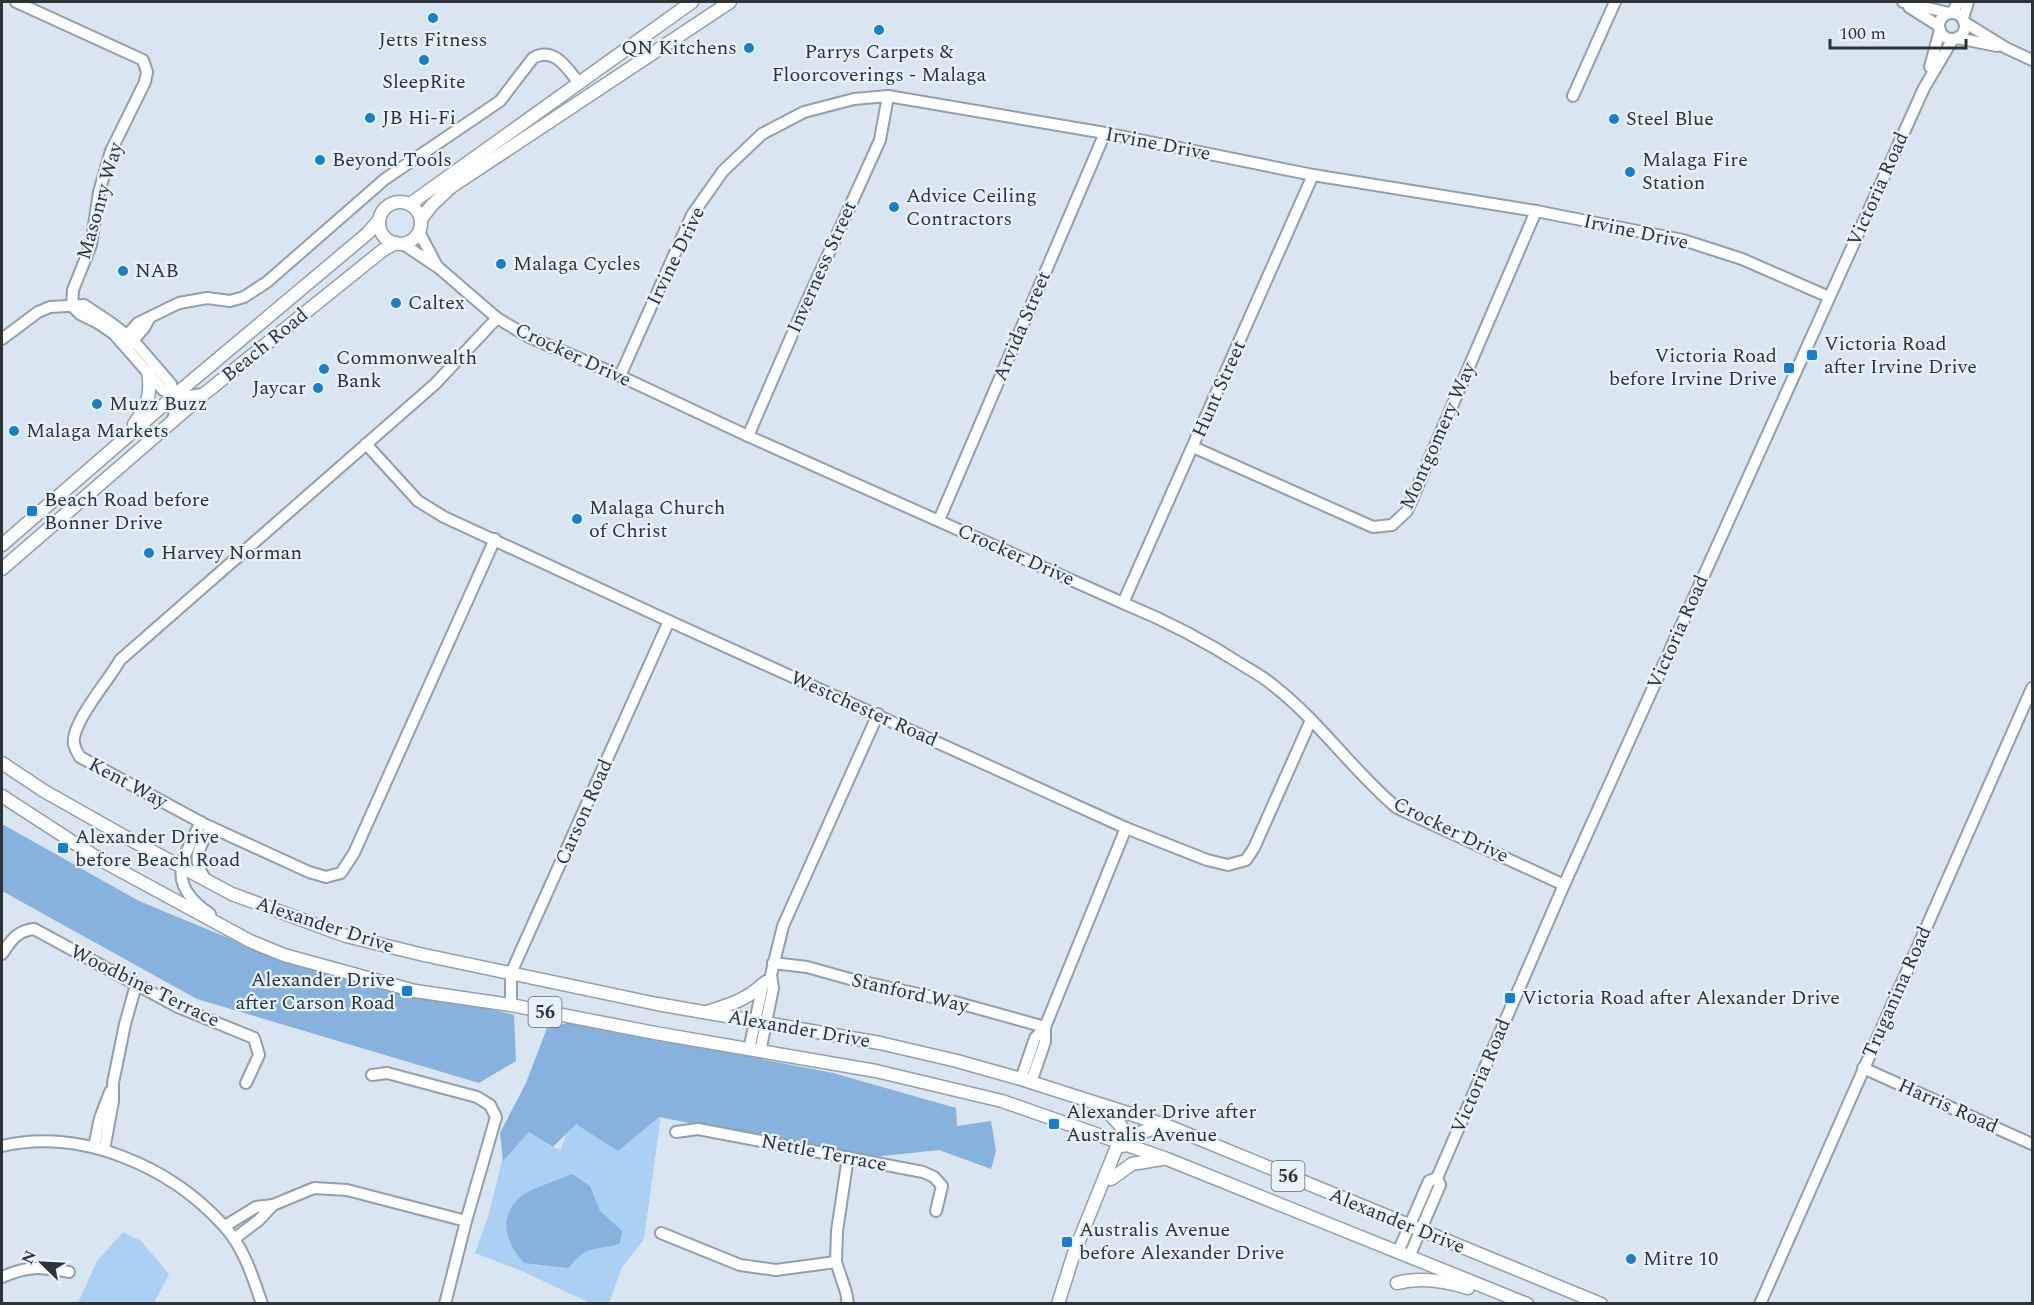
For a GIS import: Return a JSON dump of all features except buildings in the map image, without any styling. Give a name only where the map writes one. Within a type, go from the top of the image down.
[{"type":"main road","points":[[410,204],[692,2]]},
{"type":"main road","points":[[421,219],[451,187],[465,180],[730,2]]},
{"type":"main road","points":[[403,202],[410,204],[419,213],[421,219],[419,232],[415,238],[400,244],[383,235],[379,220],[381,213],[390,204],[403,202]]},
{"type":"main road","name":"Beach Road","points":[[2,547],[175,395],[368,233],[379,220]]},
{"type":"main road","name":"Beach Road","points":[[2,569],[204,394],[383,250],[400,244]]},
{"type":"main road","points":[[112,450],[145,409],[150,387],[148,372]]},
{"type":"main road","points":[[2,547],[7,549],[29,530],[42,527],[48,529]]},
{"type":"main road","name":"Alexander Drive","points":[[2,763],[44,791],[232,894],[346,936],[424,955],[703,1013],[880,1043],[957,1061],[1026,1081],[1168,1126],[1601,1304]]},
{"type":"main road","name":"Alexander Drive","points":[[2,795],[99,859],[250,941],[284,955],[415,991],[511,1005],[754,1051],[876,1071],[1002,1101],[1167,1159],[1527,1304]]},
{"type":"main road","points":[[703,1013],[739,1002],[753,994],[767,979]]},
{"type":"main road","points":[[1096,1203],[1105,1192],[1123,1152],[1122,1127],[1103,1106]]},
{"type":"main road","points":[[1060,1302],[1074,1253],[1113,1156],[1122,1143],[1139,1132],[1168,1126]]},
{"type":"main road","points":[[1111,1179],[1132,1164],[1167,1159]]},
{"type":"main road","points":[[1397,1283],[1410,1280],[1449,1282],[1473,1289],[1487,1287]]},
{"type":"street","name":"Masonry Way","points":[[16,2],[142,60],[147,72],[145,82],[111,151],[99,192],[91,245],[73,290],[72,306]]},
{"type":"street","points":[[1573,96],[1615,2]]},
{"type":"street","points":[[1902,2],[1957,16],[2006,48],[2032,60]]},
{"type":"street","points":[[1902,2],[1939,28],[1946,37],[2006,48]]},
{"type":"street","points":[[1955,38],[1963,33],[1957,16],[1958,2]]},
{"type":"street","points":[[1939,28],[1941,18],[1957,16],[1968,2]]},
{"type":"street","name":"Victoria Road","points":[[1924,88],[1939,28]]},
{"type":"street","name":"Victoria Road","points":[[1404,1254],[1429,1181],[1437,1178],[1564,885],[1829,297],[1924,88],[1955,38]]},
{"type":"street","points":[[127,341],[149,319],[179,303],[207,298],[230,301],[267,282],[385,178],[500,101],[533,58],[540,54],[551,54],[562,62],[579,83]]},
{"type":"street","name":"Irvine Drive","points":[[620,376],[692,215],[723,171],[762,134],[804,112],[854,99],[888,96],[1105,133],[1313,175],[1536,211],[1683,240],[1742,259],[1829,297]]},
{"type":"street","name":"Inverness Street","points":[[748,436],[880,140],[888,96]]},
{"type":"street","name":"Arvida Street","points":[[939,520],[1105,133]]},
{"type":"street","name":"Hunt Street","points":[[1123,603],[1313,175]]},
{"type":"street","name":"Montgomery Way","points":[[1193,447],[1373,527],[1392,525],[1407,511],[1536,211]]},
{"type":"street","name":"Crocker Drive","points":[[419,232],[439,268]]},
{"type":"street","name":"Crocker Drive","points":[[400,244],[439,268],[497,318],[529,338],[620,376],[748,436],[1166,620],[1206,641],[1274,686],[1311,720],[1378,792],[1397,808],[1564,885]]},
{"type":"street","points":[[2,339],[38,312],[50,307],[84,305],[127,341],[171,384],[176,407],[173,421]]},
{"type":"street","name":"Kent Way","points":[[495,539],[354,853],[341,873],[326,877],[309,872],[206,825],[80,758],[74,743],[77,728],[93,699],[120,660],[435,384],[497,318]]},
{"type":"street","points":[[127,341],[163,390],[175,395],[190,397],[204,394]]},
{"type":"street","name":"Westchester Road","points":[[366,444],[418,501],[444,517],[1126,828],[1206,860],[1228,865],[1246,860],[1254,848],[1311,720]]},
{"type":"street","name":"Carson Road","points":[[511,1005],[511,973],[669,621]]},
{"type":"street","name":"Truganina Road","points":[[1758,1301],[2032,693]]},
{"type":"street","points":[[754,1051],[767,979],[783,926],[878,714]]},
{"type":"street","points":[[206,825],[184,856],[181,878],[185,891],[195,904],[250,941]]},
{"type":"street","points":[[206,825],[196,859],[198,869],[206,880]]},
{"type":"street","points":[[1026,1081],[1035,1038],[1045,1027],[1126,828]]},
{"type":"street","name":"Woodbine Terrace","points":[[2,954],[13,938],[23,930],[34,929],[188,1011],[254,1038],[259,1055],[246,1083]]},
{"type":"street","name":"Stanford Way","points":[[773,963],[807,967],[955,1002],[1045,1027]]},
{"type":"street","points":[[99,1149],[113,1101],[113,1083],[136,985]]},
{"type":"street","name":"Harris Road","points":[[1863,1068],[2032,1144]]},
{"type":"street","points":[[372,1075],[387,1073],[477,1097],[490,1105],[496,1117],[445,1304]]},
{"type":"street","name":"Nettle Terrace","points":[[676,1132],[699,1129],[923,1172],[934,1177],[942,1186],[936,1211]]},
{"type":"street","points":[[2,1146],[45,1141],[99,1149],[141,1164],[177,1184],[225,1226],[253,1277],[262,1304]]},
{"type":"street","points":[[848,1157],[837,1231],[836,1262],[847,1298],[856,1304]]},
{"type":"street","points":[[225,1226],[256,1207],[273,1204],[314,1188],[347,1190],[466,1221]]},
{"type":"street","points":[[234,1239],[259,1220],[273,1204]]},
{"type":"street","points":[[661,1233],[740,1265],[776,1270],[836,1262]]},
{"type":"street","points":[[2,1277],[20,1269],[44,1268],[69,1272]]},
{"type":"shaded area","points":[[2,824],[139,901],[274,957],[514,1015],[516,1061],[479,1083],[197,999],[2,891]]},
{"type":"shaded area","points":[[572,1022],[833,1073],[956,1108],[957,1126],[991,1121],[996,1151],[991,1169],[939,1150],[864,1158],[659,1117],[618,1151],[576,1124],[553,1147],[529,1132],[503,1161],[500,1133],[526,1083],[547,1028]]},
{"type":"shaded area","points":[[514,1114],[548,1145],[561,1150],[566,1134],[575,1124],[590,1130],[661,1115],[644,1239],[621,1269],[609,1303],[590,1303],[522,1271],[475,1253],[488,1217]]},
{"type":"shaded area","points":[[572,1174],[590,1186],[600,1211],[622,1231],[620,1243],[586,1251],[568,1268],[524,1263],[509,1239],[506,1222],[508,1214],[524,1194]]},
{"type":"shaded area","points":[[123,1232],[141,1241],[169,1274],[154,1303],[78,1303],[97,1261]]},
{"type":"place","name":"Jetts Fitness","points":[[433,18]]},
{"type":"place","name":"Parrys Carpets & Floorcoverings - Malaga","points":[[879,30]]},
{"type":"place","name":"QN Kitchens","points":[[749,48]]},
{"type":"place","name":"SleepRite","points":[[424,60]]},
{"type":"place","name":"JB Hi-Fi","points":[[370,118]]},
{"type":"place","name":"Steel Blue","points":[[1614,119]]},
{"type":"place","name":"Beyond Tools","points":[[320,160]]},
{"type":"place","name":"Malaga Fire Station","points":[[1630,172]]},
{"type":"place","name":"Advice Ceiling Contractors","points":[[894,207]]},
{"type":"place","name":"Malaga Cycles","points":[[501,264]]},
{"type":"place","name":"NAB","points":[[123,271]]},
{"type":"place","name":"Caltex","points":[[396,303]]},
{"type":"place","name":"Victoria Road after Irvine Drive","points":[[1812,355]]},
{"type":"place","name":"Victoria Road before Irvine Drive","points":[[1789,368]]},
{"type":"place","name":"Commonwealth Bank","points":[[324,369]]},
{"type":"place","name":"Jaycar","points":[[318,388]]},
{"type":"place","name":"Muzz Buzz","points":[[97,404]]},
{"type":"place","name":"Malaga Markets","points":[[14,431]]},
{"type":"place","name":"Beach Road before Bonner Drive","points":[[32,511]]},
{"type":"place","name":"Malaga Church of Christ","points":[[577,519]]},
{"type":"place","name":"Harvey Norman","points":[[149,553]]},
{"type":"place","name":"Alexander Drive before Beach Road","points":[[63,848]]},
{"type":"place","name":"Alexander Drive after Carson Road","points":[[407,991]]},
{"type":"place","name":"Victoria Road after Alexander Drive","points":[[1510,998]]},
{"type":"place","name":"Alexander Drive after Australis Avenue","points":[[1054,1124]]},
{"type":"place","name":"Australis Avenue before Alexander Drive","points":[[1067,1242]]},
{"type":"place","name":"Mitre 10","points":[[1631,1259]]}]
